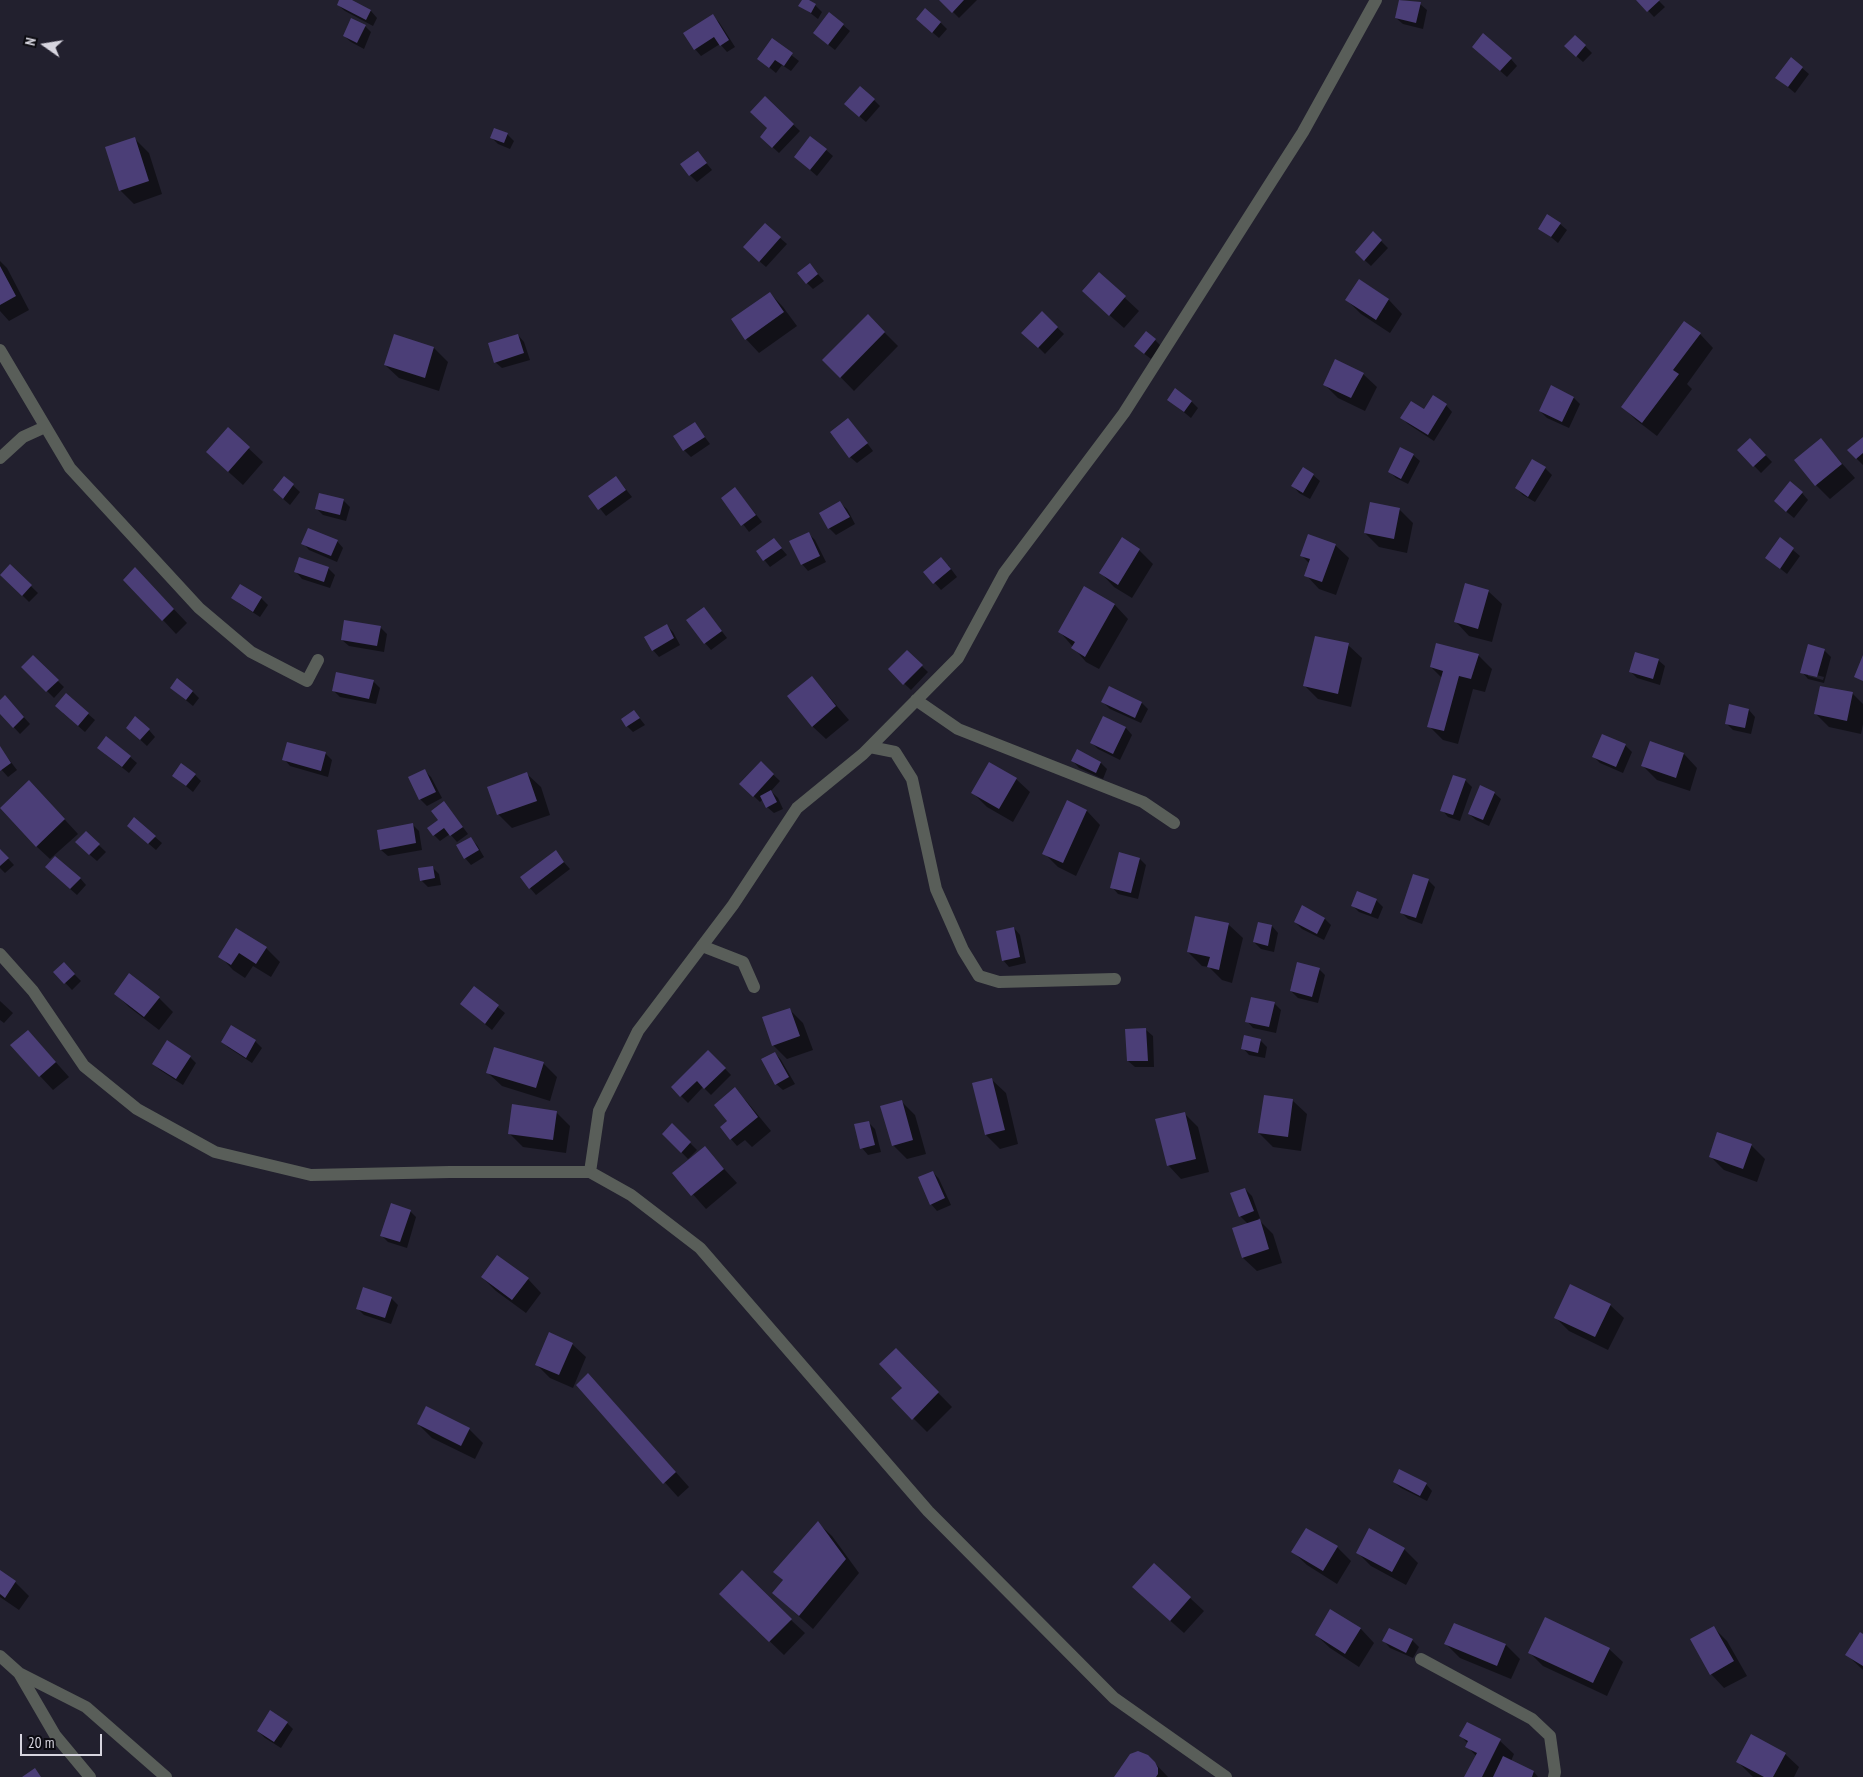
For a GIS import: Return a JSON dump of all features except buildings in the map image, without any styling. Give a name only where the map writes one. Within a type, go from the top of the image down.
[{"type":"street","points":[[590,1172],[599,1111],[638,1031],[733,905],[798,808],[870,747],[958,658],[1004,573],[1124,413],[1303,132],[1376,0]]},
{"type":"street","points":[[0,350],[70,468],[199,608],[251,652],[307,681],[318,660]]},
{"type":"street","points":[[0,458],[23,437],[45,427]]},
{"type":"street","points":[[916,700],[958,729],[1143,802],[1174,823]]},
{"type":"street","points":[[870,747],[895,752],[912,779],[936,889],[963,950],[979,976],[999,982],[1115,979]]},
{"type":"street","points":[[702,946],[743,962],[754,987]]},
{"type":"street","points":[[0,954],[33,991],[84,1066],[137,1109],[215,1152],[311,1174],[590,1172],[631,1195],[700,1248],[928,1511],[1114,1698],[1226,1777]]},
{"type":"street","points":[[0,1656],[19,1673],[86,1707],[166,1777]]},
{"type":"street","points":[[1421,1659],[1532,1718],[1550,1736],[1554,1777]]},
{"type":"street","points":[[19,1673],[55,1735],[90,1777]]}]
